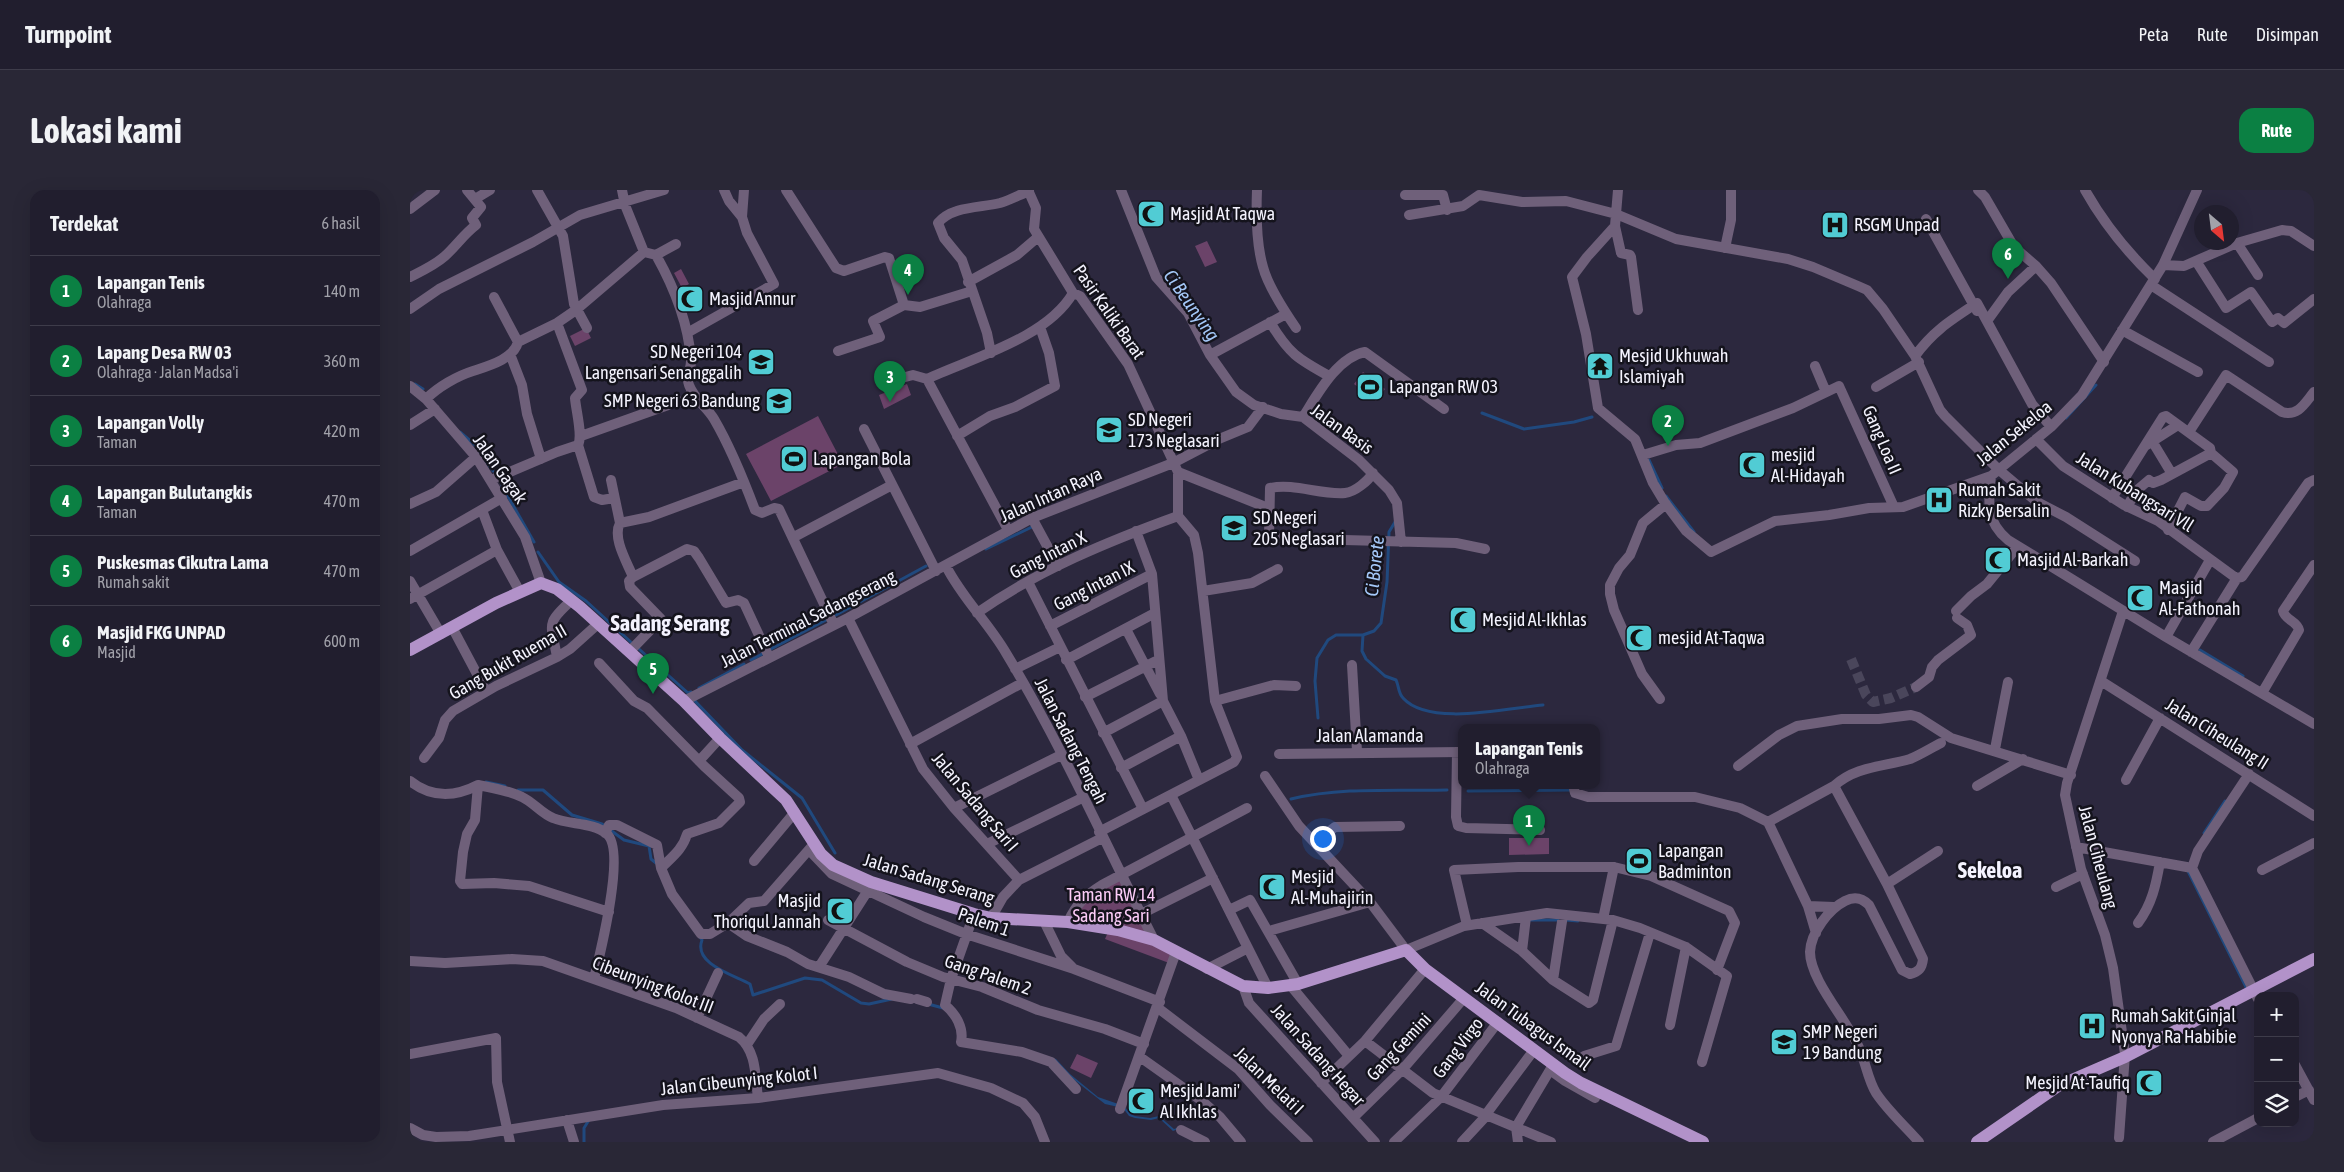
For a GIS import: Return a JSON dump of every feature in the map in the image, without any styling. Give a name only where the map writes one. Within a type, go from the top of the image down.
[{"type":"main road","points":[[410,650],[496,603],[541,584]]},
{"type":"main road","name":"Jalan Sadang Serang","points":[[541,584],[557,590],[572,600],[684,701],[786,800],[795,812],[812,847],[829,862],[871,882],[990,918],[1068,922],[1118,930],[1154,940],[1243,986],[1268,988],[1294,985],[1406,950]]},
{"type":"main road","name":"Jalan Tubagus Ismail","points":[[1406,950],[1425,969],[1498,1022],[1534,1050],[1551,1067],[1703,1142]]},
{"type":"main road","points":[[2261,992],[2314,959]]},
{"type":"main road","points":[[1977,1142],[2058,1086],[2125,1058],[2254,996]]},
{"type":"street","points":[[410,209],[435,190]]},
{"type":"street","points":[[410,277],[443,258],[464,234],[476,225],[472,218],[481,207],[467,190]]},
{"type":"street","points":[[476,199],[490,190]]},
{"type":"street","points":[[537,190],[558,226],[565,246],[576,310],[587,328]]},
{"type":"street","points":[[622,190],[624,203],[644,252]]},
{"type":"street","points":[[410,309],[439,289],[533,242],[580,215],[664,190]]},
{"type":"street","points":[[687,333],[774,284],[754,247],[742,216],[724,190]]},
{"type":"street","points":[[742,216],[744,190]]},
{"type":"street","points":[[786,190],[836,268],[844,271],[885,257],[889,258],[904,305]]},
{"type":"street","points":[[838,351],[880,337],[873,321],[904,305],[920,307],[970,286],[1017,255],[1038,237],[1033,222],[1036,208],[1029,190],[999,203],[959,211],[940,221],[938,226],[962,260],[970,286],[987,333],[991,353]]},
{"type":"street","name":"Jalan Basis","points":[[1120,190],[1156,277],[1188,313],[1210,354],[1236,392],[1242,399],[1262,408],[1281,414],[1303,417],[1346,448],[1372,476],[1389,490],[1396,503],[1399,520],[1394,541]]},
{"type":"street","points":[[1257,190],[1256,216],[1263,268],[1286,314],[1296,328]]},
{"type":"street","points":[[1618,190],[1615,226],[1621,253],[1631,257],[1638,310]]},
{"type":"street","points":[[1725,248],[1730,220],[1731,190]]},
{"type":"street","points":[[2085,190],[2092,203],[2153,282],[2269,362]]},
{"type":"street","name":"Jalan Sekeloa","points":[[1666,504],[1686,531],[1706,550],[1715,552],[1775,521],[1830,515],[1869,508],[1894,508],[1922,502],[1995,472],[2051,427],[2082,395],[2163,265],[2197,190]]},
{"type":"street","points":[[1979,191],[2014,247],[2036,266],[2051,283],[2104,362]]},
{"type":"street","points":[[1409,214],[1447,210],[1463,206],[1479,195],[1498,193],[1522,202],[1566,200],[1616,214],[1676,239],[1788,259],[1813,267],[1867,290],[1883,309],[1917,359],[1940,410],[1995,472],[2037,502],[2066,517],[2135,561]]},
{"type":"street","points":[[1405,195],[1442,195],[1447,210]]},
{"type":"street","points":[[1926,220],[2013,378]]},
{"type":"street","points":[[1615,226],[1581,263],[1572,277],[1586,334],[1598,408],[1635,440],[1643,455],[1653,483],[1666,504],[1643,523],[1630,555],[1619,568],[1610,586],[1614,610],[1642,674],[1660,700]]},
{"type":"street","points":[[2239,242],[2282,230],[2291,232],[2314,246]]},
{"type":"street","name":"Pasir Kaliki Barat","points":[[1038,237],[1073,293],[1080,296],[1128,364],[1176,468]]},
{"type":"street","points":[[644,252],[656,255],[676,244]]},
{"type":"street","points":[[2239,246],[2258,275]]},
{"type":"street","points":[[2163,265],[2182,266],[2221,250]]},
{"type":"street","points":[[426,399],[433,391],[460,376],[482,369],[510,354],[516,348],[518,342],[557,323],[576,310],[644,252]]},
{"type":"street","points":[[656,255],[672,284],[687,333],[691,361],[687,376],[689,386],[696,398],[712,416],[733,454],[755,510],[762,513],[774,508],[779,509],[794,537],[834,625]]},
{"type":"street","points":[[2196,261],[2226,308],[2251,292],[2272,322],[2278,318],[2284,324],[2314,299]]},
{"type":"street","points":[[1987,321],[2008,292],[2036,266]]},
{"type":"street","points":[[890,381],[913,375],[927,379],[991,353],[1040,327],[1051,318],[1073,293]]},
{"type":"street","points":[[494,297],[518,342]]},
{"type":"street","points":[[1876,387],[1917,359],[1931,336],[1942,326],[1977,303],[2032,404],[2051,427]]},
{"type":"street","points":[[1210,354],[1286,314]]},
{"type":"street","points":[[1270,322],[1281,341],[1295,357],[1329,376]]},
{"type":"street","points":[[557,323],[582,390],[576,398],[577,419],[580,441],[594,497],[602,500],[614,498]]},
{"type":"street","points":[[957,436],[990,416],[1014,407],[1055,386],[1049,353],[1040,327]]},
{"type":"street","points":[[2122,330],[2198,372]]},
{"type":"street","points":[[1303,417],[1329,376],[1352,358],[1365,352],[1444,409]]},
{"type":"street","points":[[510,354],[522,385],[527,414],[541,459]]},
{"type":"street","points":[[1643,455],[1676,445],[1700,443],[1793,408],[1826,392],[1815,366]]},
{"type":"street","points":[[2188,432],[2226,375],[2288,414],[2297,412],[2314,392]]},
{"type":"street","points":[[927,379],[1008,530]]},
{"type":"street","name":"Jalan Gagak","points":[[410,386],[426,399],[476,457],[525,537],[541,584]]},
{"type":"street","name":"Gang Loa II","points":[[1826,392],[1841,386],[1894,508]]},
{"type":"street","points":[[491,480],[671,404],[696,398]]},
{"type":"street","name":"Jalan Intan Raya","points":[[946,566],[1032,518],[1176,468],[1225,435],[1248,426],[1262,408]]},
{"type":"street","points":[[410,425],[435,409]]},
{"type":"street","points":[[2112,498],[2148,444],[2163,417],[2178,425],[2210,448],[2211,453],[2232,470],[2230,478],[2207,506],[2185,497],[2168,530]]},
{"type":"street","points":[[2148,444],[2178,425]]},
{"type":"street","points":[[864,429],[936,571]]},
{"type":"street","name":"Jalan Kubangsari Vll","points":[[2036,439],[2063,466],[2112,498],[2158,521],[2210,560],[2238,578]]},
{"type":"street","points":[[2148,444],[2172,474]]},
{"type":"street","points":[[2127,506],[2136,491],[2149,480],[2153,483],[2211,453]]},
{"type":"street","points":[[410,504],[436,492],[476,457]]},
{"type":"street","points":[[990,918],[1004,897],[1019,880],[1143,810],[1237,760],[1214,701],[1203,591],[1194,535],[1178,516],[1176,468],[1268,508]]},
{"type":"street","points":[[1995,472],[1990,510],[1993,523],[1998,531],[2018,546],[2122,611],[2313,721]]},
{"type":"street","points":[[1372,476],[1346,493],[1292,487],[1268,489],[1269,538],[1271,540],[1456,543],[1485,549]]},
{"type":"street","points":[[611,480],[620,523],[617,528],[620,544],[634,577]]},
{"type":"street","points":[[2191,652],[2238,578],[2242,577],[2308,483],[2314,480]]},
{"type":"street","points":[[620,523],[649,517],[744,482]]},
{"type":"street","points":[[794,537],[892,485]]},
{"type":"street","points":[[410,551],[502,498]]},
{"type":"street","points":[[482,510],[497,550],[520,592]]},
{"type":"street","name":"Gang Intan X","points":[[977,613],[1058,566],[1136,531],[1178,516]]},
{"type":"street","points":[[1032,518],[1058,566]]},
{"type":"street","points":[[1136,531],[1152,574],[1158,660],[1163,700]]},
{"type":"street","points":[[1916,687],[1929,677],[1932,667],[1938,660],[1970,635],[1967,625],[1957,615],[1971,596],[1987,584],[2018,546]]},
{"type":"street","points":[[630,651],[661,619],[630,587],[629,581],[687,549],[694,551],[726,604],[738,600],[744,603],[769,657]]},
{"type":"street","points":[[414,597],[497,550]]},
{"type":"street","points":[[2166,637],[2210,560]]},
{"type":"street","points":[[2262,693],[2300,630],[2298,626],[2285,616],[2283,611],[2314,565]]},
{"type":"street","name":"Jalan Terminal Sadangserang","points":[[684,701],[946,566]]},
{"type":"street","name":"Jalan Sadang Tengah","points":[[946,566],[956,586],[994,634],[1015,669],[1061,755],[1154,940]]},
{"type":"street","points":[[1203,591],[1252,583],[1278,569]]},
{"type":"street","name":"Gang Intan IX","points":[[1050,626],[1152,574]]},
{"type":"street","points":[[410,581],[414,597],[441,634]]},
{"type":"street","points":[[1028,582],[1143,810]]},
{"type":"street","points":[[557,657],[551,624],[553,617],[572,600]]},
{"type":"street","name":"Jalan Ciheulang","points":[[2119,1138],[2125,1058],[2113,968],[2083,874],[2066,795],[2122,611]]},
{"type":"street","points":[[1066,660],[1155,614]]},
{"type":"street","name":"Jalan Sadang Sari I","points":[[848,618],[923,769],[954,808],[1019,880]]},
{"type":"street","name":"Gang Bukit Ruema II","points":[[424,758],[439,738],[445,720],[465,702],[557,657],[574,645],[598,622]]},
{"type":"street","points":[[452,627],[486,691]]},
{"type":"street","points":[[1126,629],[1181,736],[1199,780]]},
{"type":"street","points":[[1015,669],[1060,647]]},
{"type":"street","points":[[1085,697],[1158,660]]},
{"type":"street","points":[[599,663],[634,701],[647,708],[699,761],[739,798],[740,802],[719,823],[687,834],[684,844],[679,851],[661,868]]},
{"type":"street","points":[[1352,665],[1358,751]]},
{"type":"street","name":"Jalan Ciheulang II","points":[[2102,681],[2314,816]]},
{"type":"street","points":[[1994,749],[2008,682]]},
{"type":"street","points":[[910,744],[1022,683]]},
{"type":"street","points":[[1214,701],[1274,685],[1286,684],[1296,686]]},
{"type":"street","points":[[1103,733],[1163,700]]},
{"type":"street","points":[[1738,766],[1779,735],[1797,726],[1842,719],[1879,719],[1915,715],[1951,738],[1994,749],[2071,775]]},
{"type":"street","points":[[2126,780],[2160,718]]},
{"type":"street","points":[[1121,768],[1181,736]]},
{"type":"street","points":[[699,761],[720,738]]},
{"type":"street","points":[[1768,822],[1834,786],[1841,779],[1872,766],[1910,759],[1941,743]]},
{"type":"street","name":"Jalan Alamanda","points":[[1279,754],[1358,751],[1458,752]]},
{"type":"street","points":[[954,808],[1061,755]]},
{"type":"street","points":[[1977,786],[2023,759]]},
{"type":"street","points":[[1458,773],[1456,816],[1458,826],[1466,828],[1540,830]]},
{"type":"street","points":[[2249,774],[2198,851],[2192,868],[2254,992]]},
{"type":"street","points":[[1265,776],[1289,812],[1370,902],[1406,950],[1467,925],[1547,913],[1608,919],[1686,947],[1727,976],[1702,1062]]},
{"type":"street","points":[[410,781],[419,789],[450,794],[462,793],[478,785],[523,797],[550,817],[563,822],[580,824],[606,832],[614,844],[610,912],[594,979]]},
{"type":"street","points":[[478,785],[475,820],[467,834],[463,852],[460,881],[462,884],[494,883],[528,886],[610,912]]},
{"type":"street","points":[[1834,786],[1887,884],[1923,959],[1922,966],[1917,972],[1910,974],[1902,970],[1869,905],[1863,899],[1849,899],[1834,907],[1816,933],[1810,952],[1815,972],[1860,1049],[1877,1094],[1919,1142]]},
{"type":"street","points":[[1574,789],[1575,793],[1588,797],[1695,798],[1740,808],[1768,822],[1808,906],[1816,933]]},
{"type":"street","points":[[1171,795],[1268,988]]},
{"type":"street","points":[[987,844],[1082,798]]},
{"type":"street","points":[[1068,922],[1074,907],[1087,894],[1121,874],[1247,808]]},
{"type":"street","points":[[754,860],[795,812]]},
{"type":"street","points":[[606,832],[609,825],[617,825],[634,835],[654,843],[658,848],[661,868],[672,894],[701,934],[710,934],[728,923],[749,903],[764,901],[812,847]]},
{"type":"street","points":[[1315,842],[1335,827],[1400,826]]},
{"type":"street","points":[[2262,870],[2314,843]]},
{"type":"street","name":"Palem 1","points":[[812,847],[832,874],[867,892],[966,934],[1074,969],[1159,1005]]},
{"type":"street","points":[[2076,847],[2192,868]]},
{"type":"street","points":[[1887,884],[1938,851]]},
{"type":"street","points":[[2138,923],[2147,911],[2153,898],[2160,862]]},
{"type":"street","points":[[1467,925],[1454,870],[1518,867],[1614,867],[1651,876],[1695,894],[1729,911],[1735,923],[1717,970]]},
{"type":"street","points":[[1482,923],[1522,951],[1553,980],[1588,1003],[1591,1002],[1608,919],[1614,867]]},
{"type":"street","points":[[2056,887],[2083,874]]},
{"type":"street","points":[[1141,914],[1213,878]]},
{"type":"street","points":[[818,967],[867,892]]},
{"type":"street","points":[[1229,910],[1250,900],[1269,931],[1294,985],[1349,1056]]},
{"type":"street","points":[[1269,931],[1370,902]]},
{"type":"street","points":[[1808,906],[1834,907]]},
{"type":"street","points":[[974,914],[951,979],[945,1006],[957,1017],[962,1038],[1022,1052],[1051,1062],[1076,1089]]},
{"type":"street","points":[[1553,980],[1563,915]]},
{"type":"street","points":[[1522,951],[1526,916]]},
{"type":"street","name":"Gang Palem 2","points":[[828,920],[907,962],[951,979],[982,987],[1038,1010],[1106,1029],[1144,1044]]},
{"type":"street","points":[[1044,921],[1061,956],[1074,969]]},
{"type":"street","points":[[728,923],[747,936],[818,967],[850,977],[884,994],[918,1000]]},
{"type":"street","points":[[1584,1056],[1616,1046],[1650,933]]},
{"type":"street","points":[[1670,1025],[1686,947]]},
{"type":"street","points":[[1207,969],[1248,948]]},
{"type":"street","points":[[1121,1105],[1159,1005],[1176,952]]},
{"type":"street","name":"Cibeunying Kolot III","points":[[410,961],[445,963],[489,959],[543,961],[676,1008],[739,1036],[748,1043]]},
{"type":"street","points":[[1321,1083],[1365,1041],[1425,969]]},
{"type":"street","points":[[697,1018],[718,973]]},
{"type":"street","name":"Jalan Sadang Hegar","points":[[1243,986],[1249,1003],[1375,1142]]},
{"type":"street","name":"Gang Gemini","points":[[1355,1116],[1402,1070],[1464,998]]},
{"type":"street","points":[[758,1098],[753,1056],[748,1043],[766,1017],[780,1004]]},
{"type":"street","name":"Jalan Melati I","points":[[1159,1005],[1238,1069],[1270,1105],[1308,1142]]},
{"type":"street","name":"Gang Virgo","points":[[1394,1142],[1443,1095],[1498,1022]]},
{"type":"street","points":[[410,1054],[496,1038],[497,1082],[510,1142]]},
{"type":"street","points":[[1365,1041],[1433,1092],[1551,1142]]},
{"type":"street","points":[[1462,1142],[1487,1114],[1534,1050]]},
{"type":"street","points":[[1140,1057],[1202,1101],[1220,1116],[1242,1142]]},
{"type":"street","points":[[1518,1142],[1516,1127],[1551,1067],[1565,1081],[1596,1098]]},
{"type":"street","points":[[2299,1072],[2314,1100]]},
{"type":"street","name":"Jalan Cibeunying Kolot I","points":[[412,1130],[429,1136],[450,1138],[663,1105],[758,1098],[938,1073],[991,1088],[1023,1103],[1035,1117],[1041,1141]]},
{"type":"street","points":[[2299,1095],[2309,1090]]},
{"type":"street","points":[[567,1120],[574,1142]]},
{"type":"street","points":[[2213,1142],[2254,1120]]},
{"type":"street","points":[[412,1130],[422,1142]]},
{"type":"street","points":[[1181,1130],[1205,1142]]},
{"type":"green space","points":[[1207,241],[1217,262],[1205,267],[1195,246]]},
{"type":"green space","points":[[681,269],[689,284],[682,288],[674,273]]},
{"type":"green space","points":[[586,328],[591,338],[575,346],[570,336]]},
{"type":"green space","name":"Lapangan RW 03","points":[[1363,372],[1385,389],[1376,401],[1354,384]]},
{"type":"green space","points":[[907,384],[911,395],[884,409],[879,395]]},
{"type":"green space","name":"Lapangan Bola","points":[[818,416],[843,464],[771,501],[746,454]]},
{"type":"green space","points":[[1509,838],[1549,838],[1549,854],[1509,855]]},
{"type":"green space","name":"Lapangan Badminton","points":[[1630,852],[1652,858],[1648,871],[1627,865]]},
{"type":"green space","name":"Taman RW 14 Sadang Sari","points":[[1121,877],[1149,937],[1071,920],[1076,908]]},
{"type":"green space","points":[[1108,932],[1136,937],[1171,954],[1169,963],[1105,939]]},
{"type":"green space","points":[[1077,1054],[1098,1063],[1091,1078],[1070,1068]]},
{"type":"water","points":[[966,1039],[1031,1051],[1056,1059],[1070,1074],[1098,1097],[1124,1106],[1130,1114],[1135,1116],[1150,1118],[1159,1116],[1174,1129],[1182,1126],[1173,1131],[1159,1118],[1151,1120],[1135,1118],[1129,1116],[1123,1108],[1105,1104],[1068,1075],[1054,1060],[962,1041]]},
{"type":"waterway","points":[[415,384],[423,389]]},
{"type":"waterway","points":[[2066,418],[2096,385]]},
{"type":"waterway","points":[[1482,413],[1524,429],[1574,422],[1592,417]]},
{"type":"waterway","points":[[460,432],[475,445],[493,471]]},
{"type":"waterway","points":[[1649,460],[1662,488]]},
{"type":"waterway","points":[[502,486],[534,542]]},
{"type":"waterway","points":[[1666,496],[1694,532]]},
{"type":"waterway","name":"Ci Borete","points":[[1318,718],[1315,681],[1317,658],[1328,640],[1336,635],[1363,635],[1374,631],[1381,623],[1387,582],[1389,532],[1395,522]]},
{"type":"waterway","points":[[986,549],[1034,526]]},
{"type":"waterway","points":[[538,552],[559,582],[586,601],[633,644]]},
{"type":"waterway","points":[[836,615],[926,566]]},
{"type":"waterway","points":[[771,649],[826,620]]},
{"type":"waterway","points":[[1363,635],[1362,651],[1366,659],[1385,676],[1396,680],[1401,696],[1415,707],[1431,712],[1470,714],[1543,705]]},
{"type":"waterway","points":[[639,649],[688,693],[691,692]]},
{"type":"waterway","points":[[2200,650],[2243,676]]},
{"type":"waterway","points":[[751,660],[764,653]]},
{"type":"waterway","points":[[699,688],[744,664]]},
{"type":"waterway","points":[[696,699],[694,700],[742,750],[802,798],[835,853]]},
{"type":"waterway","points":[[486,782],[505,786]]},
{"type":"waterway","points":[[518,790],[543,790],[572,815],[602,824],[624,840],[649,846],[651,859],[656,863]]},
{"type":"waterway","points":[[1291,799],[1349,791],[1447,790]]},
{"type":"waterway","points":[[1468,791],[1570,790]]},
{"type":"waterway","points":[[2204,833],[2225,801]]},
{"type":"waterway","points":[[2188,871],[2247,989]]},
{"type":"waterway","points":[[1529,920],[1558,920]]},
{"type":"waterway","points":[[1566,920],[1578,921]]},
{"type":"waterway","points":[[700,937],[702,940],[703,956],[717,968],[750,984],[753,995],[805,978],[822,980],[861,1003],[869,1004],[892,999]]},
{"type":"waterway","points":[[928,1004],[943,1008]]},
{"type":"waterway","points":[[584,1142],[584,1128],[589,1120]]},
{"type":"tunnel","points":[[1851,659],[1866,695],[1873,702],[1891,698],[1916,687]]},
{"type":"place","name":"Masjid At Taqwa","points":[[1151,214]]},
{"type":"place","name":"RSGM Unpad","points":[[1835,225]]},
{"type":"place","name":"Masjid FKG UNPAD","points":[[2008,279]]},
{"type":"place","name":"Lapangan Bulutangkis","points":[[908,295]]},
{"type":"place","name":"Masjid Annur","points":[[690,299]]},
{"type":"place","name":"SD Negeri 104 Langensari Senanggalih","points":[[761,362]]},
{"type":"place","name":"Mesjid Ukhuwah Islamiyah","points":[[1600,366]]},
{"type":"place","name":"Lapangan RW 03","points":[[1370,387]]},
{"type":"place","name":"SMP Negeri 63 Bandung","points":[[779,401]]},
{"type":"place","name":"Lapangan Volly","points":[[890,402]]},
{"type":"place","name":"SD Negeri 173 Neglasari","points":[[1109,430]]},
{"type":"place","name":"Lapang Desa RW 03","points":[[1668,446]]},
{"type":"place","name":"Lapangan Bola","points":[[794,459]]},
{"type":"place","name":"mesjid Al-Hidayah","points":[[1752,465]]},
{"type":"place","name":"Rumah Sakit Rizky Bersalin","points":[[1939,500]]},
{"type":"place","name":"SD Negeri 205 Neglasari","points":[[1234,528]]},
{"type":"place","name":"Masjid Al-Barkah","points":[[1998,560]]},
{"type":"place","name":"Masjid Al-Fathonah","points":[[2140,598]]},
{"type":"place","name":"Mesjid Al-Ikhlas","points":[[1463,620]]},
{"type":"place","name":"mesjid At-Taqwa","points":[[1639,638]]},
{"type":"place","name":"Puskesmas Cikutra Lama","points":[[653,694]]},
{"type":"place","name":"Lapangan Tenis","points":[[1529,846]]},
{"type":"place","name":"Lapangan Badminton","points":[[1639,861]]},
{"type":"place","name":"Mesjid Al-Muhajirin","points":[[1272,887]]},
{"type":"place","name":"Masjid Thoriqul Jannah","points":[[840,911]]},
{"type":"place","name":"Rumah Sakit Ginjal Nyonya Ra Habibie","points":[[2092,1026]]},
{"type":"place","name":"SMP Negeri 19 Bandung","points":[[1784,1042]]},
{"type":"place","name":"Mesjid At-Taufiq","points":[[2149,1083]]},
{"type":"place","name":"Mesjid Jami' Al Ikhlas","points":[[1141,1101]]},
{"type":"district","name":"Sadang Serang","points":[[670,623]]},
{"type":"district","name":"Sekeloa","points":[[1990,870]]},
{"type":"water label","name":"Ci Beunying","points":[[1192,305]]}]
